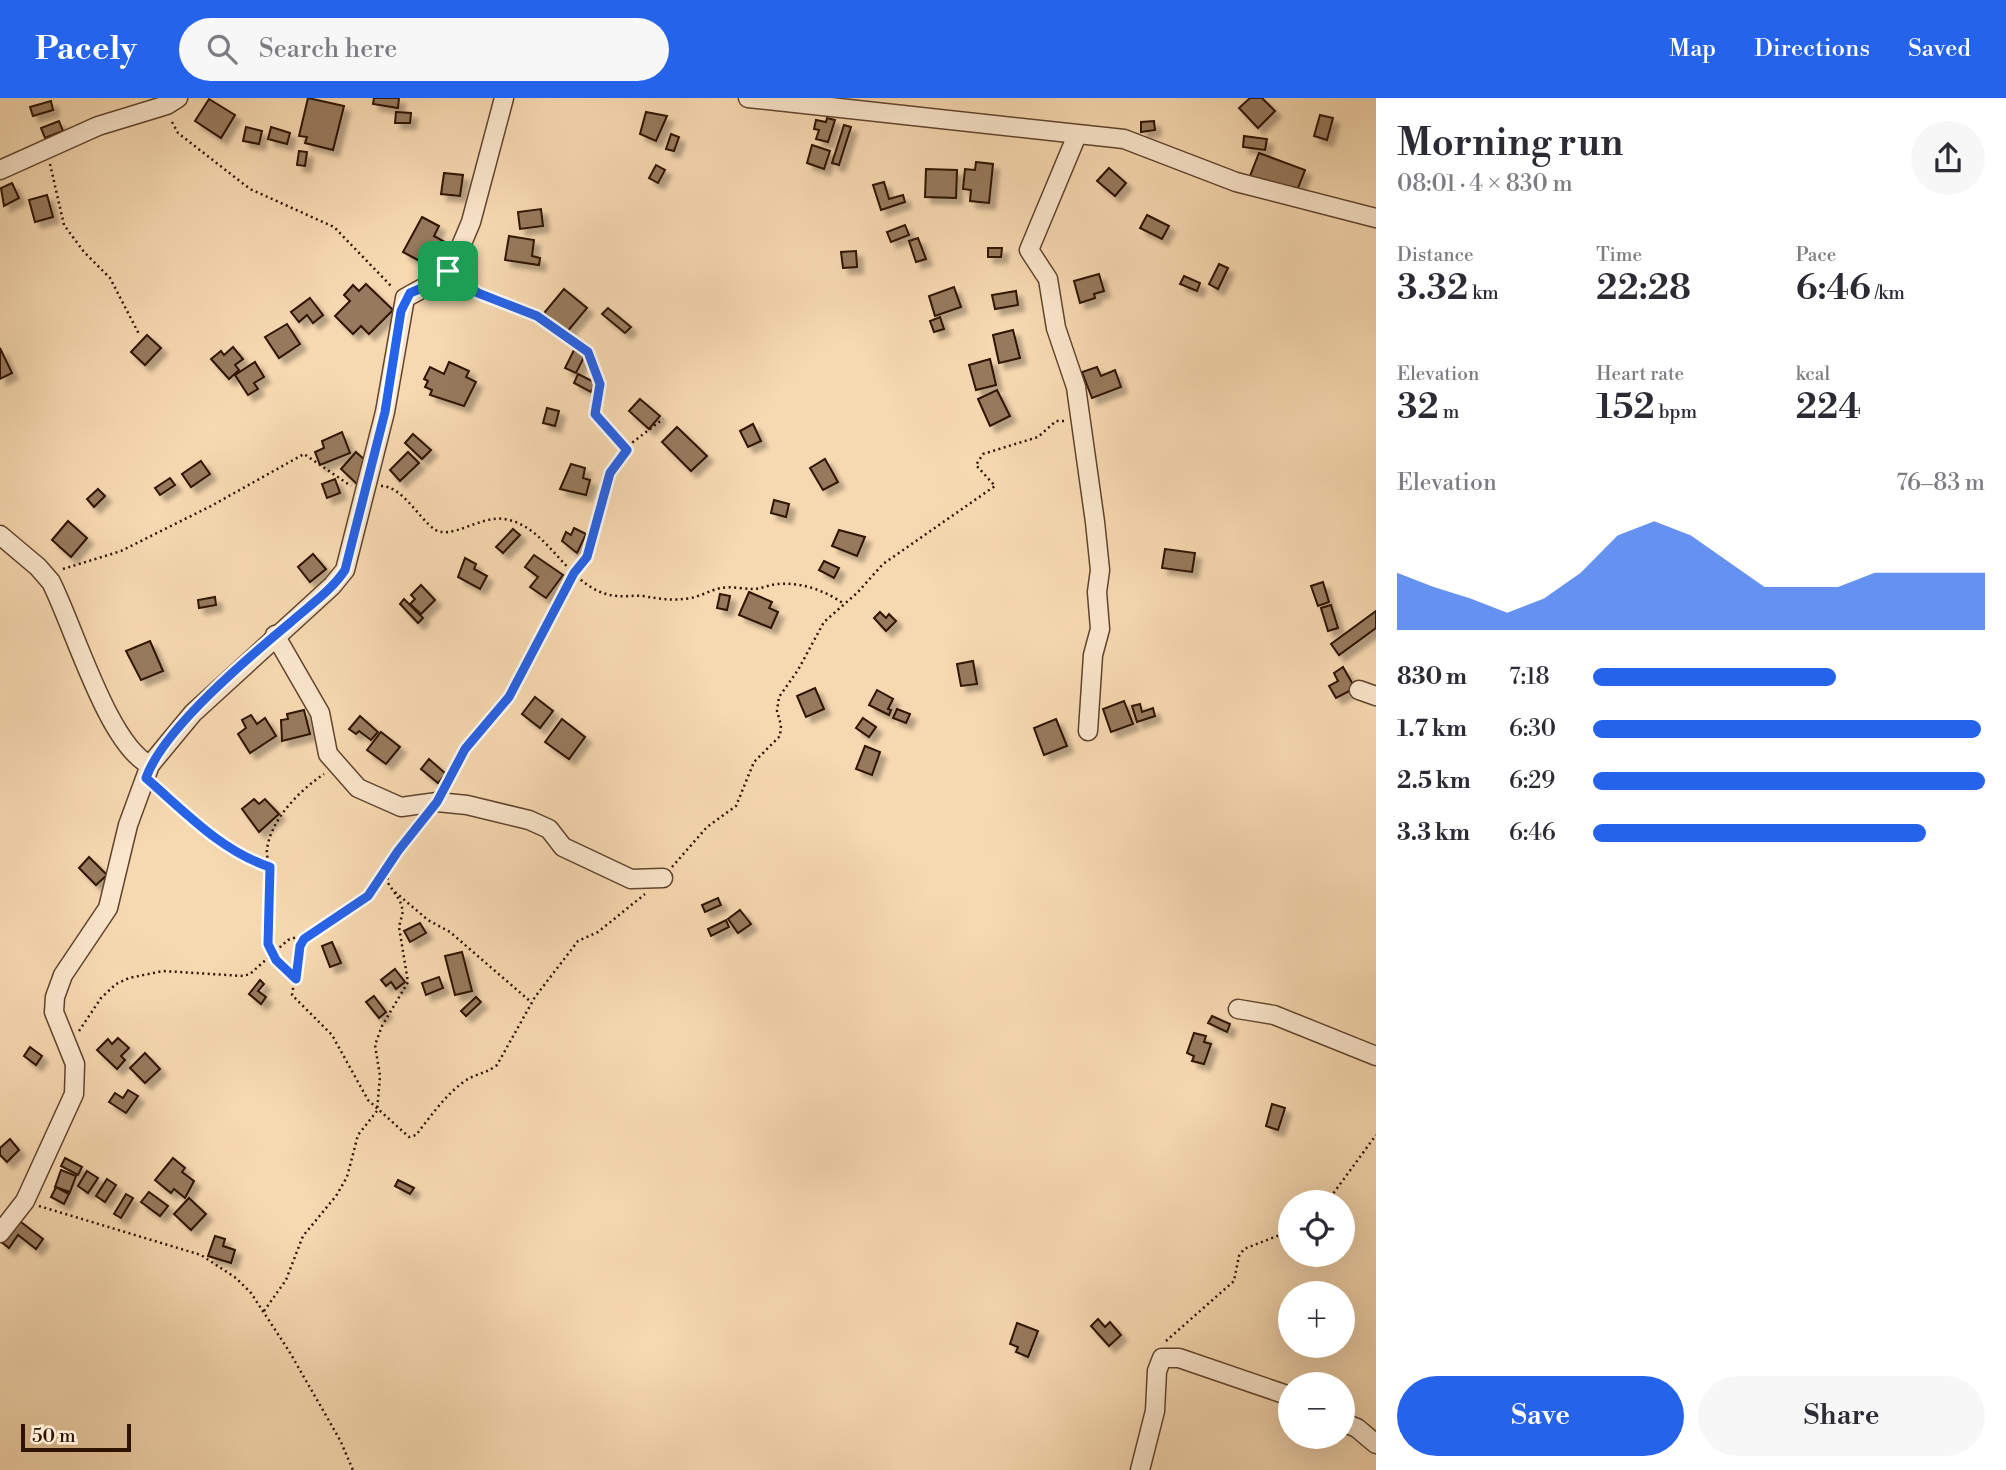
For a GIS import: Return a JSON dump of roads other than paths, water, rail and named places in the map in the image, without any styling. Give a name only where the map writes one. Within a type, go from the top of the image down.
[{"type":"street","points":[[0,1233],[25,1201],[74,1094],[77,1077],[70,1045],[54,1012],[55,997],[63,975],[108,908],[125,835],[148,771],[194,713],[275,635],[332,586],[345,570],[385,412],[405,298],[415,290],[436,282],[448,271],[471,222],[504,98]]},
{"type":"street","points":[[748,98],[1124,139],[1236,182],[1376,218]]},
{"type":"street","points":[[0,170],[98,126],[173,101]]},
{"type":"street","points":[[1077,135],[1028,250],[1048,279],[1056,328],[1076,387],[1100,570],[1097,592],[1100,628],[1093,655],[1088,731]]},
{"type":"street","points":[[0,536],[38,567],[65,609],[108,716],[148,771]]},
{"type":"street","points":[[275,635],[320,713],[328,754],[336,767],[358,788],[401,807],[437,802],[496,810],[536,822],[549,829],[563,846],[631,879],[663,878]]},
{"type":"street","points":[[1238,1009],[1274,1014],[1376,1056]]},
{"type":"street","points":[[1140,1470],[1155,1411],[1157,1371],[1162,1358],[1179,1358],[1278,1392]]},
{"type":"street","points":[[1355,1427],[1376,1444]]}]
